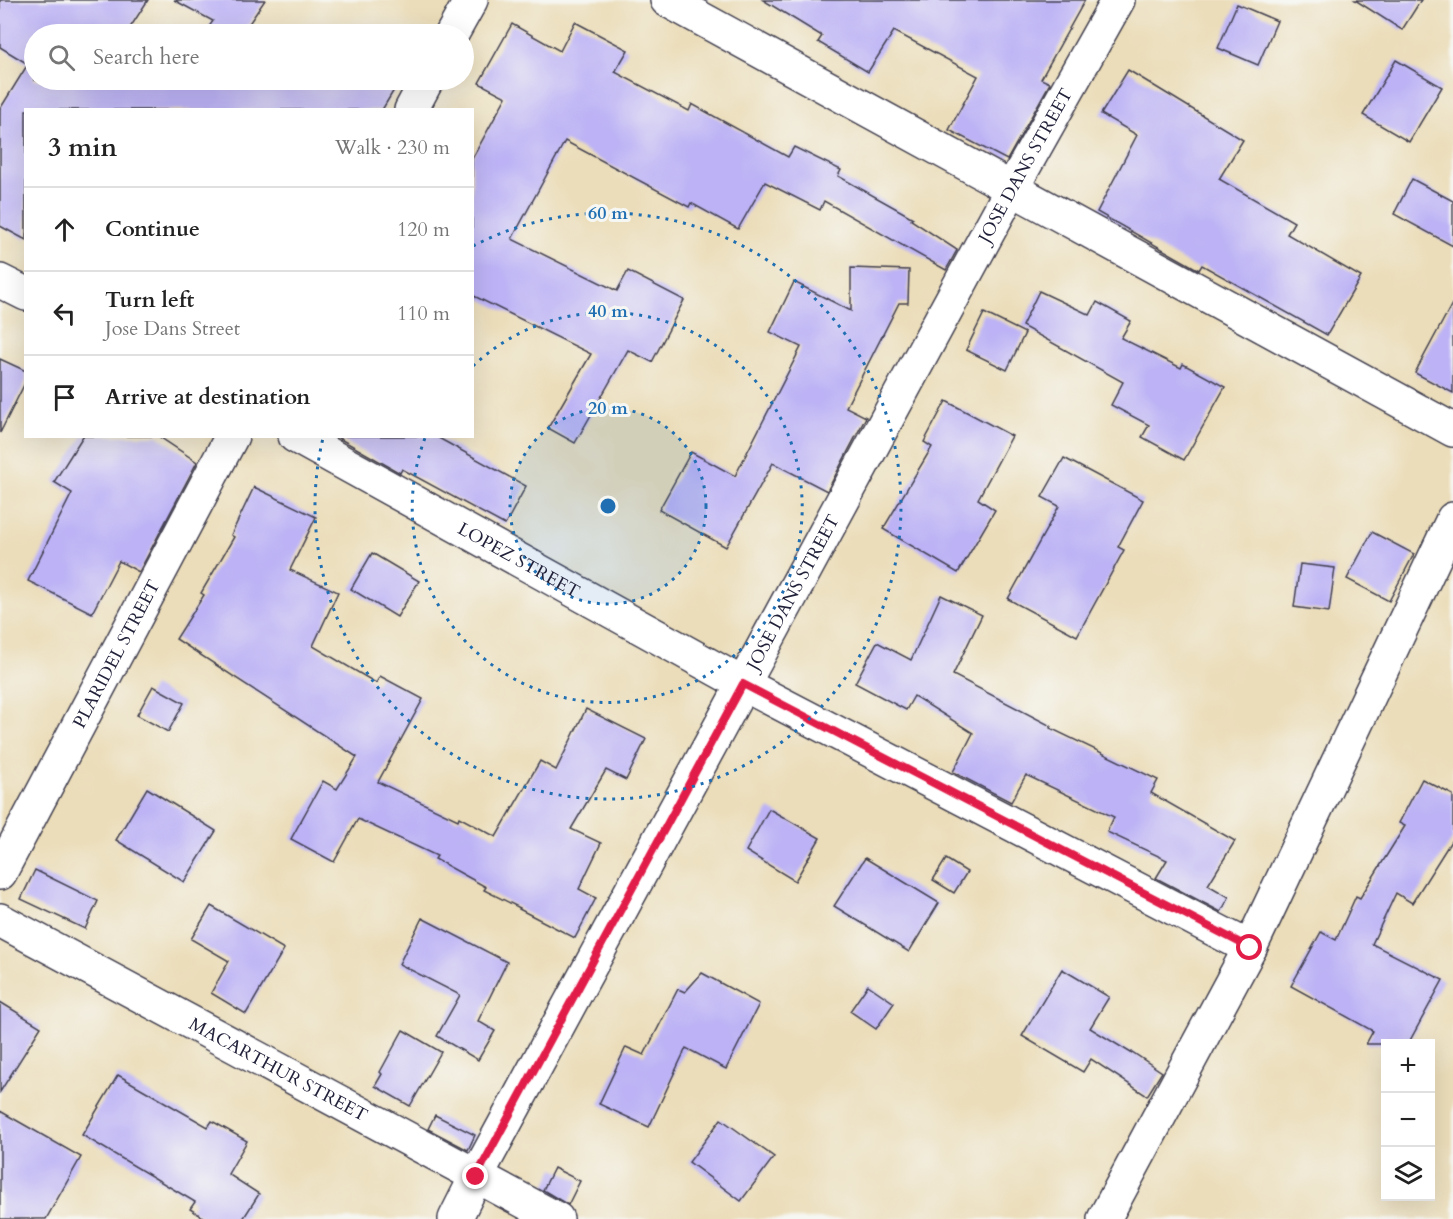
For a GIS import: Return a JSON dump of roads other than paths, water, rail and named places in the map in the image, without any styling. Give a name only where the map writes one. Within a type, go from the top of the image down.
[{"type":"street","points":[[458,24],[471,0]]},
{"type":"street","points":[[667,0],[1453,430]]},
{"type":"street","name":"JOSE DANS STREET","points":[[455,1219],[1011,190],[1118,0]]},
{"type":"street","points":[[412,108],[422,90]]},
{"type":"street","points":[[0,281],[24,293]]},
{"type":"street","name":"PLARIDEL STREET","points":[[0,873],[231,438]]},
{"type":"street","name":"LOPEZ STREET","points":[[299,438],[743,684],[1250,948]]},
{"type":"street","points":[[1104,1219],[1250,948],[1453,519]]},
{"type":"street","name":"MACARTHUR STREET","points":[[0,920],[557,1219]]}]
